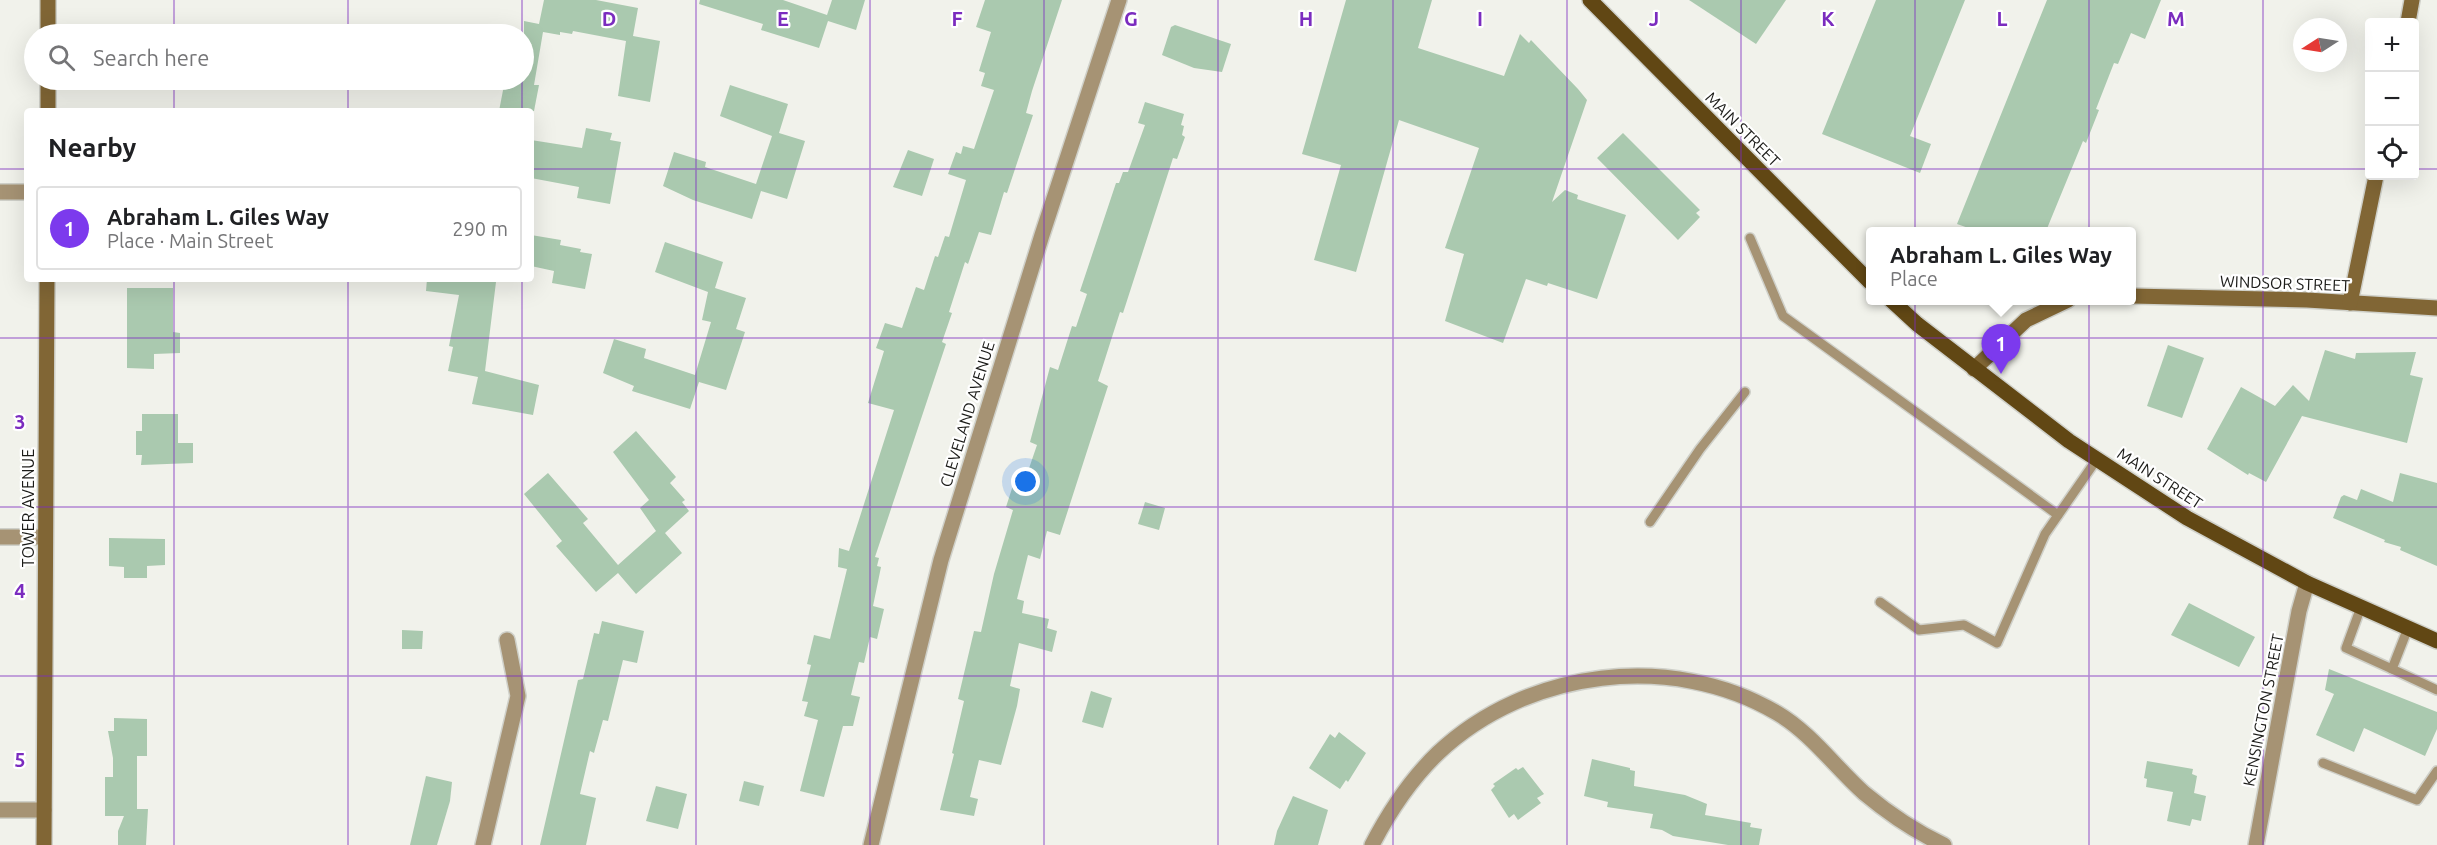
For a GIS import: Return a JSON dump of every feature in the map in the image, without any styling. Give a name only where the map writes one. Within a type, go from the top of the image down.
[{"type":"main road","points":[[48,0],[48,24]]},
{"type":"main road","name":"MAIN STREET","points":[[1590,0],[1866,278]]},
{"type":"main road","points":[[2409,18],[2412,0]]},
{"type":"main road","points":[[48,90],[48,108]]},
{"type":"main road","points":[[2350,303],[2375,180]]},
{"type":"main road","name":"TOWER AVENUE","points":[[44,845],[47,282]]},
{"type":"main road","name":"WINDSOR STREET","points":[[2136,296],[2437,308]]},
{"type":"main road","name":"MAIN STREET","points":[[1897,305],[1974,369],[2097,459],[2187,518],[2307,583],[2437,641]]},
{"type":"main road","points":[[1974,369],[2026,320],[2058,305]]},
{"type":"street","name":"CLEVELAND AVENUE","points":[[871,845],[941,560],[1042,236],[1119,0]]},
{"type":"street","points":[[0,192],[24,192]]},
{"type":"street","points":[[0,537],[45,537]]},
{"type":"street","name":"KENSINGTON STREET","points":[[2256,845],[2299,611],[2307,583]]},
{"type":"street","points":[[483,845],[518,696],[507,640]]},
{"type":"street","points":[[1372,845],[1391,810],[1438,753],[1490,715],[1524,699],[1571,683],[1616,676],[1654,675],[1717,686],[1777,713],[1805,735],[1863,792],[1925,836],[1944,845]]},
{"type":"street","points":[[0,810],[44,810]]},
{"type":"lane","points":[[1750,238],[1783,316],[2058,514]]},
{"type":"lane","points":[[1650,522],[1700,449],[1745,392]]},
{"type":"lane","points":[[1880,602],[1919,630],[1964,625],[1997,643],[2045,534],[2097,459]]},
{"type":"lane","points":[[2361,607],[2346,648],[2437,690]]},
{"type":"lane","points":[[2392,669],[2408,628]]},
{"type":"lane","points":[[2323,763],[2417,801],[2437,771]]},
{"type":"building","points":[[544,0],[596,0],[638,8],[633,36],[660,41],[650,102],[618,96],[626,41],[573,31],[572,34],[560,32],[560,35],[543,32],[534,85],[534,24],[524,24],[524,21],[539,24]]},
{"type":"building","points":[[700,0],[783,0],[827,15],[832,0],[865,0],[856,30],[828,21],[819,48],[761,30],[763,24],[699,4]]},
{"type":"building","points":[[985,0],[1062,0],[1032,91],[1026,113],[1033,115],[1007,193],[1004,192],[991,235],[979,232],[968,264],[965,262],[942,342],[946,344],[875,557],[879,558],[877,566],[881,567],[873,606],[884,609],[877,639],[870,637],[864,663],[859,662],[851,695],[860,697],[853,726],[843,726],[824,797],[800,791],[818,720],[804,716],[808,702],[802,701],[811,665],[807,664],[814,635],[830,639],[847,569],[838,567],[839,548],[849,551],[894,410],[868,403],[884,351],[876,348],[885,323],[902,328],[916,287],[924,290],[935,256],[938,257],[945,236],[949,237],[966,180],[948,174],[956,152],[961,154],[963,146],[974,149],[994,90],[981,86],[985,73],[979,71],[991,32],[976,27]]},
{"type":"building","points":[[1346,0],[1432,0],[1418,48],[1504,76],[1520,34],[1529,43],[1531,40],[1578,89],[1587,100],[1552,202],[1565,190],[1578,195],[1577,199],[1626,215],[1597,299],[1548,283],[1547,286],[1526,279],[1503,343],[1445,321],[1464,254],[1445,248],[1479,148],[1399,120],[1356,272],[1314,260],[1341,165],[1302,154]]},
{"type":"building","points":[[1689,0],[1786,0],[1756,44]]},
{"type":"building","points":[[1876,0],[1965,0],[1910,136],[1931,144],[1920,173],[1822,134]]},
{"type":"building","points":[[2047,0],[2161,0],[2145,39],[2131,33],[2118,64],[2114,63],[2086,143],[2083,141],[2048,227],[1966,227],[1957,224]]},
{"type":"building","points":[[1175,25],[1231,44],[1222,72],[1194,68],[1162,55],[1171,27]]},
{"type":"building","points":[[534,85],[539,85],[534,111],[534,108],[500,108],[503,90],[534,90]]},
{"type":"building","points":[[730,85],[788,104],[779,133],[805,141],[787,199],[761,191],[752,219],[693,200],[663,186],[674,152],[706,162],[705,167],[756,184],[772,136],[720,116]]},
{"type":"building","points":[[1145,102],[1184,114],[1181,125],[1184,126],[1182,135],[1185,137],[1177,159],[1173,158],[1123,313],[1120,312],[1098,381],[1108,386],[1060,535],[1047,531],[1040,559],[1028,555],[1017,599],[1024,601],[1022,613],[1049,619],[1047,628],[1057,631],[1052,652],[1019,643],[1010,686],[1020,689],[1001,765],[979,760],[970,797],[978,799],[974,816],[940,810],[954,754],[952,753],[964,701],[958,699],[974,631],[981,632],[994,574],[1013,510],[1006,507],[1016,476],[1025,480],[1037,445],[1030,442],[1050,367],[1058,370],[1072,326],[1076,327],[1087,294],[1080,291],[1116,183],[1119,183],[1123,172],[1128,172],[1145,125],[1138,123]]},
{"type":"building","points":[[586,128],[612,133],[610,140],[621,142],[610,204],[577,198],[579,187],[534,179],[534,140],[582,148]]},
{"type":"building","points":[[1623,133],[1700,210],[1696,213],[1700,217],[1678,240],[1597,158]]},
{"type":"building","points":[[908,150],[934,159],[922,196],[893,187]]},
{"type":"building","points":[[534,236],[561,240],[560,245],[581,249],[580,252],[592,254],[585,289],[552,283],[554,271],[534,267]]},
{"type":"building","points":[[665,242],[723,262],[715,288],[746,298],[736,329],[745,332],[726,390],[699,382],[690,409],[632,391],[634,386],[603,373],[614,339],[646,349],[644,358],[695,375],[711,322],[702,320],[708,292],[655,272]]},
{"type":"building","points":[[427,282],[496,282],[485,371],[539,385],[533,415],[472,404],[478,377],[448,371],[453,347],[449,346],[459,295],[426,291]]},
{"type":"building","points":[[127,288],[173,288],[173,332],[180,333],[180,353],[154,354],[154,369],[127,368]]},
{"type":"building","points":[[2168,345],[2204,358],[2182,418],[2147,406]]},
{"type":"building","points":[[2325,350],[2355,359],[2356,353],[2416,352],[2410,375],[2423,378],[2407,443],[2302,416],[2266,482],[2249,473],[2248,475],[2207,449],[2241,387],[2275,406],[2293,385],[2309,401]]},
{"type":"building","points":[[142,414],[178,414],[178,443],[193,443],[193,463],[141,465],[142,455],[136,455],[136,431],[142,431]]},
{"type":"building","points":[[636,431],[676,477],[670,483],[685,500],[682,502],[689,511],[665,533],[682,553],[636,594],[618,573],[596,592],[556,546],[562,541],[524,494],[548,473],[588,519],[583,523],[618,565],[656,531],[640,508],[649,500],[613,452]]},
{"type":"building","points":[[2400,473],[2437,483],[2437,566],[2400,550],[2401,547],[2384,542],[2385,540],[2333,518],[2341,497],[2344,495],[2357,500],[2361,489],[2393,502]]},
{"type":"building","points":[[1145,502],[1165,508],[1159,530],[1138,524]]},
{"type":"building","points":[[109,538],[165,539],[165,565],[147,566],[147,578],[124,578],[124,567],[109,566]]},
{"type":"building","points":[[2189,603],[2255,637],[2239,667],[2171,635]]},
{"type":"building","points":[[602,621],[644,631],[637,663],[623,660],[608,721],[603,720],[594,753],[590,751],[580,794],[596,798],[586,845],[540,845],[578,680],[583,679],[594,633],[599,634]]},
{"type":"building","points":[[402,630],[423,631],[422,649],[402,649]]},
{"type":"building","points":[[2329,669],[2437,712],[2437,729],[2425,756],[2364,728],[2354,752],[2316,735],[2334,694],[2325,690]]},
{"type":"building","points":[[1091,691],[1112,698],[1103,728],[1082,722]]},
{"type":"building","points":[[114,718],[147,719],[147,756],[137,756],[137,809],[148,809],[146,845],[118,845],[118,831],[124,816],[105,816],[105,777],[113,777],[113,758],[108,731],[114,731]]},
{"type":"building","points":[[1339,732],[1366,753],[1348,782],[1346,780],[1340,789],[1309,768],[1330,734],[1335,738]]},
{"type":"building","points":[[1592,759],[1635,771],[1634,786],[1685,795],[1707,804],[1705,815],[1751,823],[1750,827],[1762,829],[1759,845],[1728,845],[1673,836],[1662,830],[1650,828],[1653,814],[1607,807],[1608,802],[1584,796]]},
{"type":"building","points":[[2147,761],[2193,769],[2192,774],[2197,776],[2194,793],[2206,796],[2201,821],[2192,819],[2190,826],[2167,821],[2173,792],[2146,787],[2147,779],[2144,778]]},
{"type":"building","points":[[1523,767],[1544,794],[1537,798],[1541,803],[1518,820],[1514,814],[1509,818],[1491,790],[1495,786],[1493,784],[1516,768],[1518,770]]},
{"type":"building","points":[[426,776],[452,782],[450,801],[437,845],[410,845]]},
{"type":"building","points":[[744,781],[764,786],[759,806],[739,801]]},
{"type":"building","points":[[656,786],[687,794],[678,829],[646,821]]},
{"type":"building","points":[[1293,796],[1328,810],[1318,845],[1274,845],[1277,831]]},
{"type":"place","name":"Abraham L. Giles Way","points":[[2001,374]]}]
